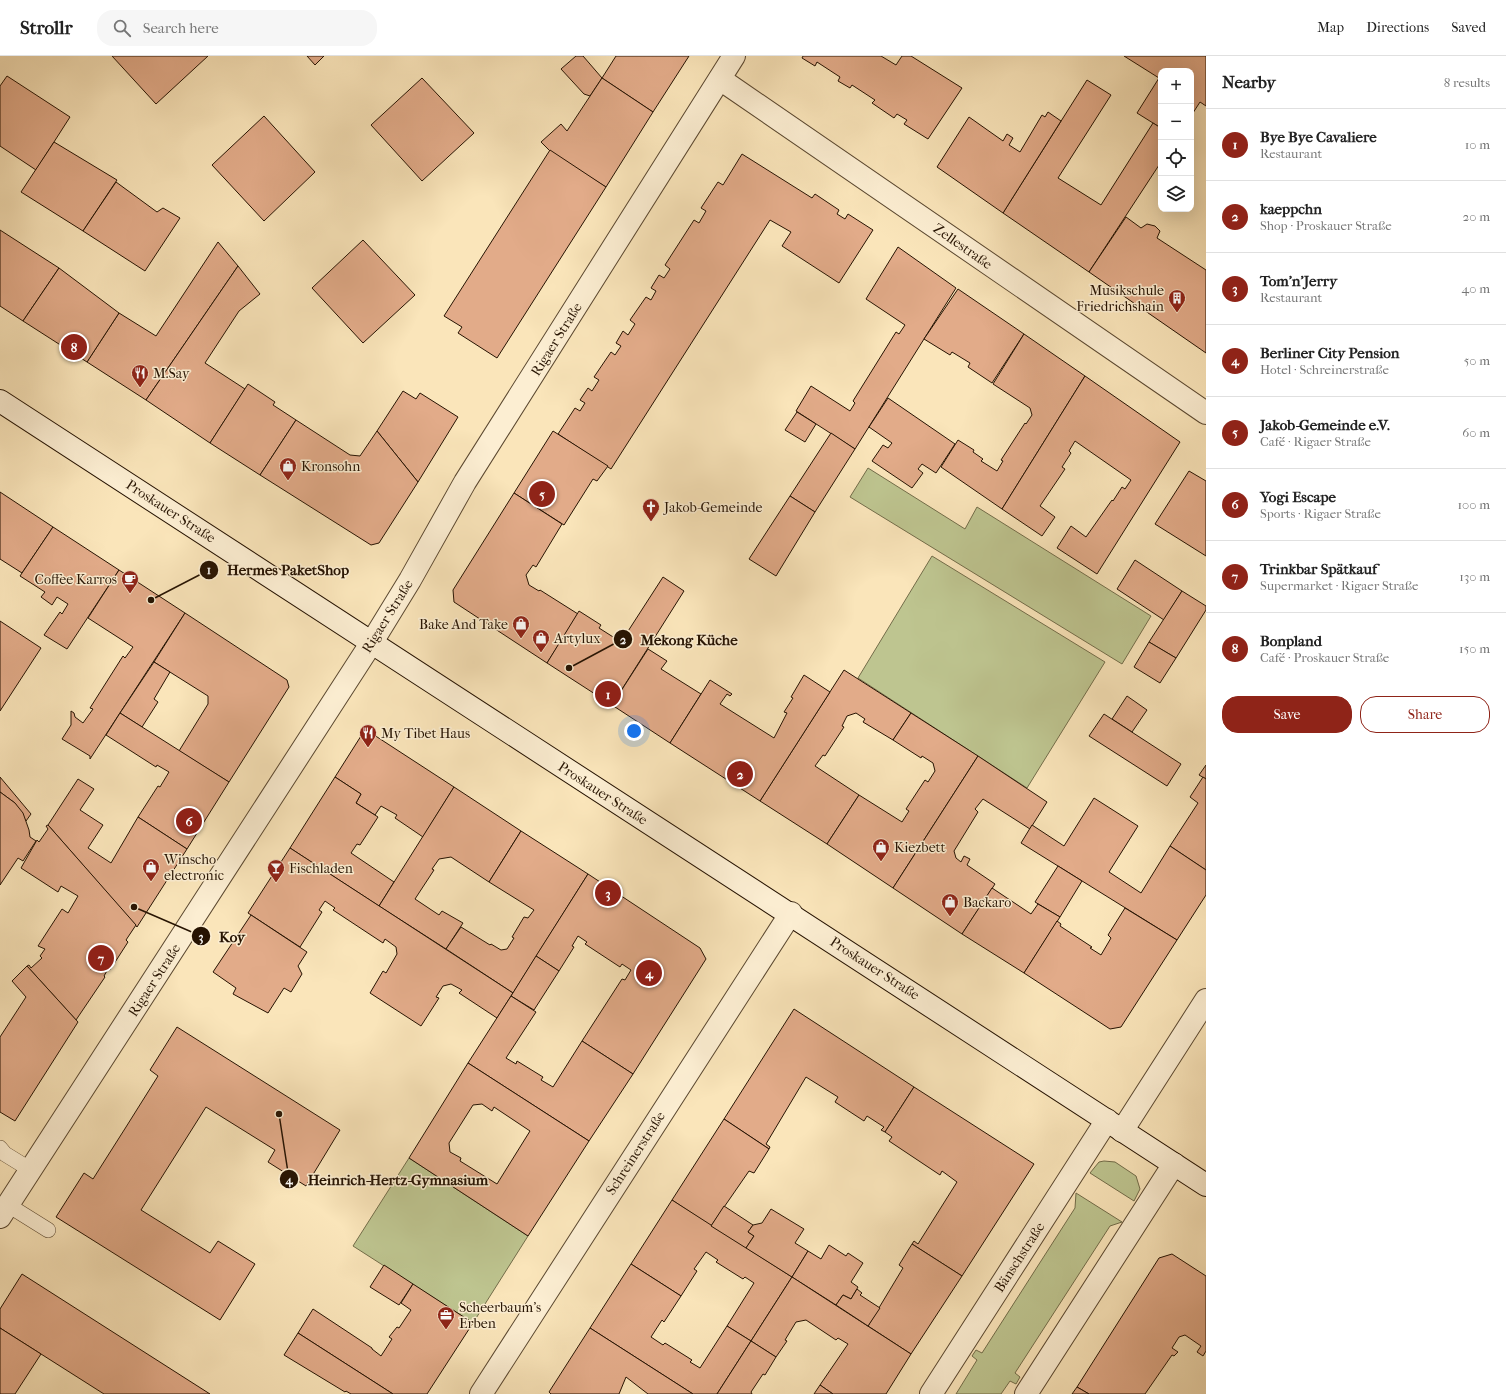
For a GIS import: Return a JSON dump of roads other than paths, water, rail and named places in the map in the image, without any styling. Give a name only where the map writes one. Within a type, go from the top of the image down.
[{"type":"street","name":"Rigaer Straße","points":[[4,1211],[372,642],[410,580],[465,482],[734,56]]},
{"type":"street","name":"Zellestraße","points":[[720,79],[1206,413]]},
{"type":"street","name":"Proskauer Straße","points":[[0,401],[791,913],[1206,1185]]},
{"type":"street","name":"Schreinerstraße","points":[[480,1394],[791,913]]},
{"type":"street","name":"Bänschstraße","points":[[931,1394],[1114,1126],[1206,1000]]},
{"type":"street","points":[[1026,1394],[1174,1164]]},
{"type":"lane","points":[[0,1148],[5,1154],[31,1170]]},
{"type":"lane","points":[[4,1211],[48,1230]]},
{"type":"place","name":"Musikschule Friedrichshain","points":[[1177,313]]},
{"type":"place","name":"Bonpland","points":[[74,347]]},
{"type":"place","name":"M.Say","points":[[140,388]]},
{"type":"place","name":"Kronsohn","points":[[288,481]]},
{"type":"place","name":"Jakob-Gemeinde e.V.","points":[[542,494]]},
{"type":"place","name":"Jakob-Gemeinde","points":[[651,522]]},
{"type":"place","name":"Coffee Karros","points":[[130,594]]},
{"type":"place","name":"Hermes PaketShop","points":[[151,600]]},
{"type":"place","name":"Bake And Take","points":[[521,639]]},
{"type":"place","name":"Artylux","points":[[541,653]]},
{"type":"place","name":"Mekong Küche","points":[[569,668]]},
{"type":"place","name":"Bye Bye Cavaliere","points":[[608,694]]},
{"type":"place","name":"My Tibet Haus","points":[[368,748]]},
{"type":"place","name":"kaeppchn","points":[[740,774]]},
{"type":"place","name":"Yogi Escape","points":[[189,821]]},
{"type":"place","name":"Kiezbett","points":[[881,862]]},
{"type":"place","name":"Winscho electronic","points":[[151,882]]},
{"type":"place","name":"Fischladen","points":[[276,883]]},
{"type":"place","name":"Tom’n’Jerry","points":[[608,893]]},
{"type":"place","name":"Koy","points":[[134,907]]},
{"type":"place","name":"Backaro","points":[[950,917]]},
{"type":"place","name":"Trinkbar Spätkauf","points":[[101,958]]},
{"type":"place","name":"Berliner City Pension","points":[[649,973]]},
{"type":"place","name":"Heinrich-Hertz-Gymnasium","points":[[279,1114]]},
{"type":"place","name":"Scheerbaum's Erben","points":[[446,1330]]}]
